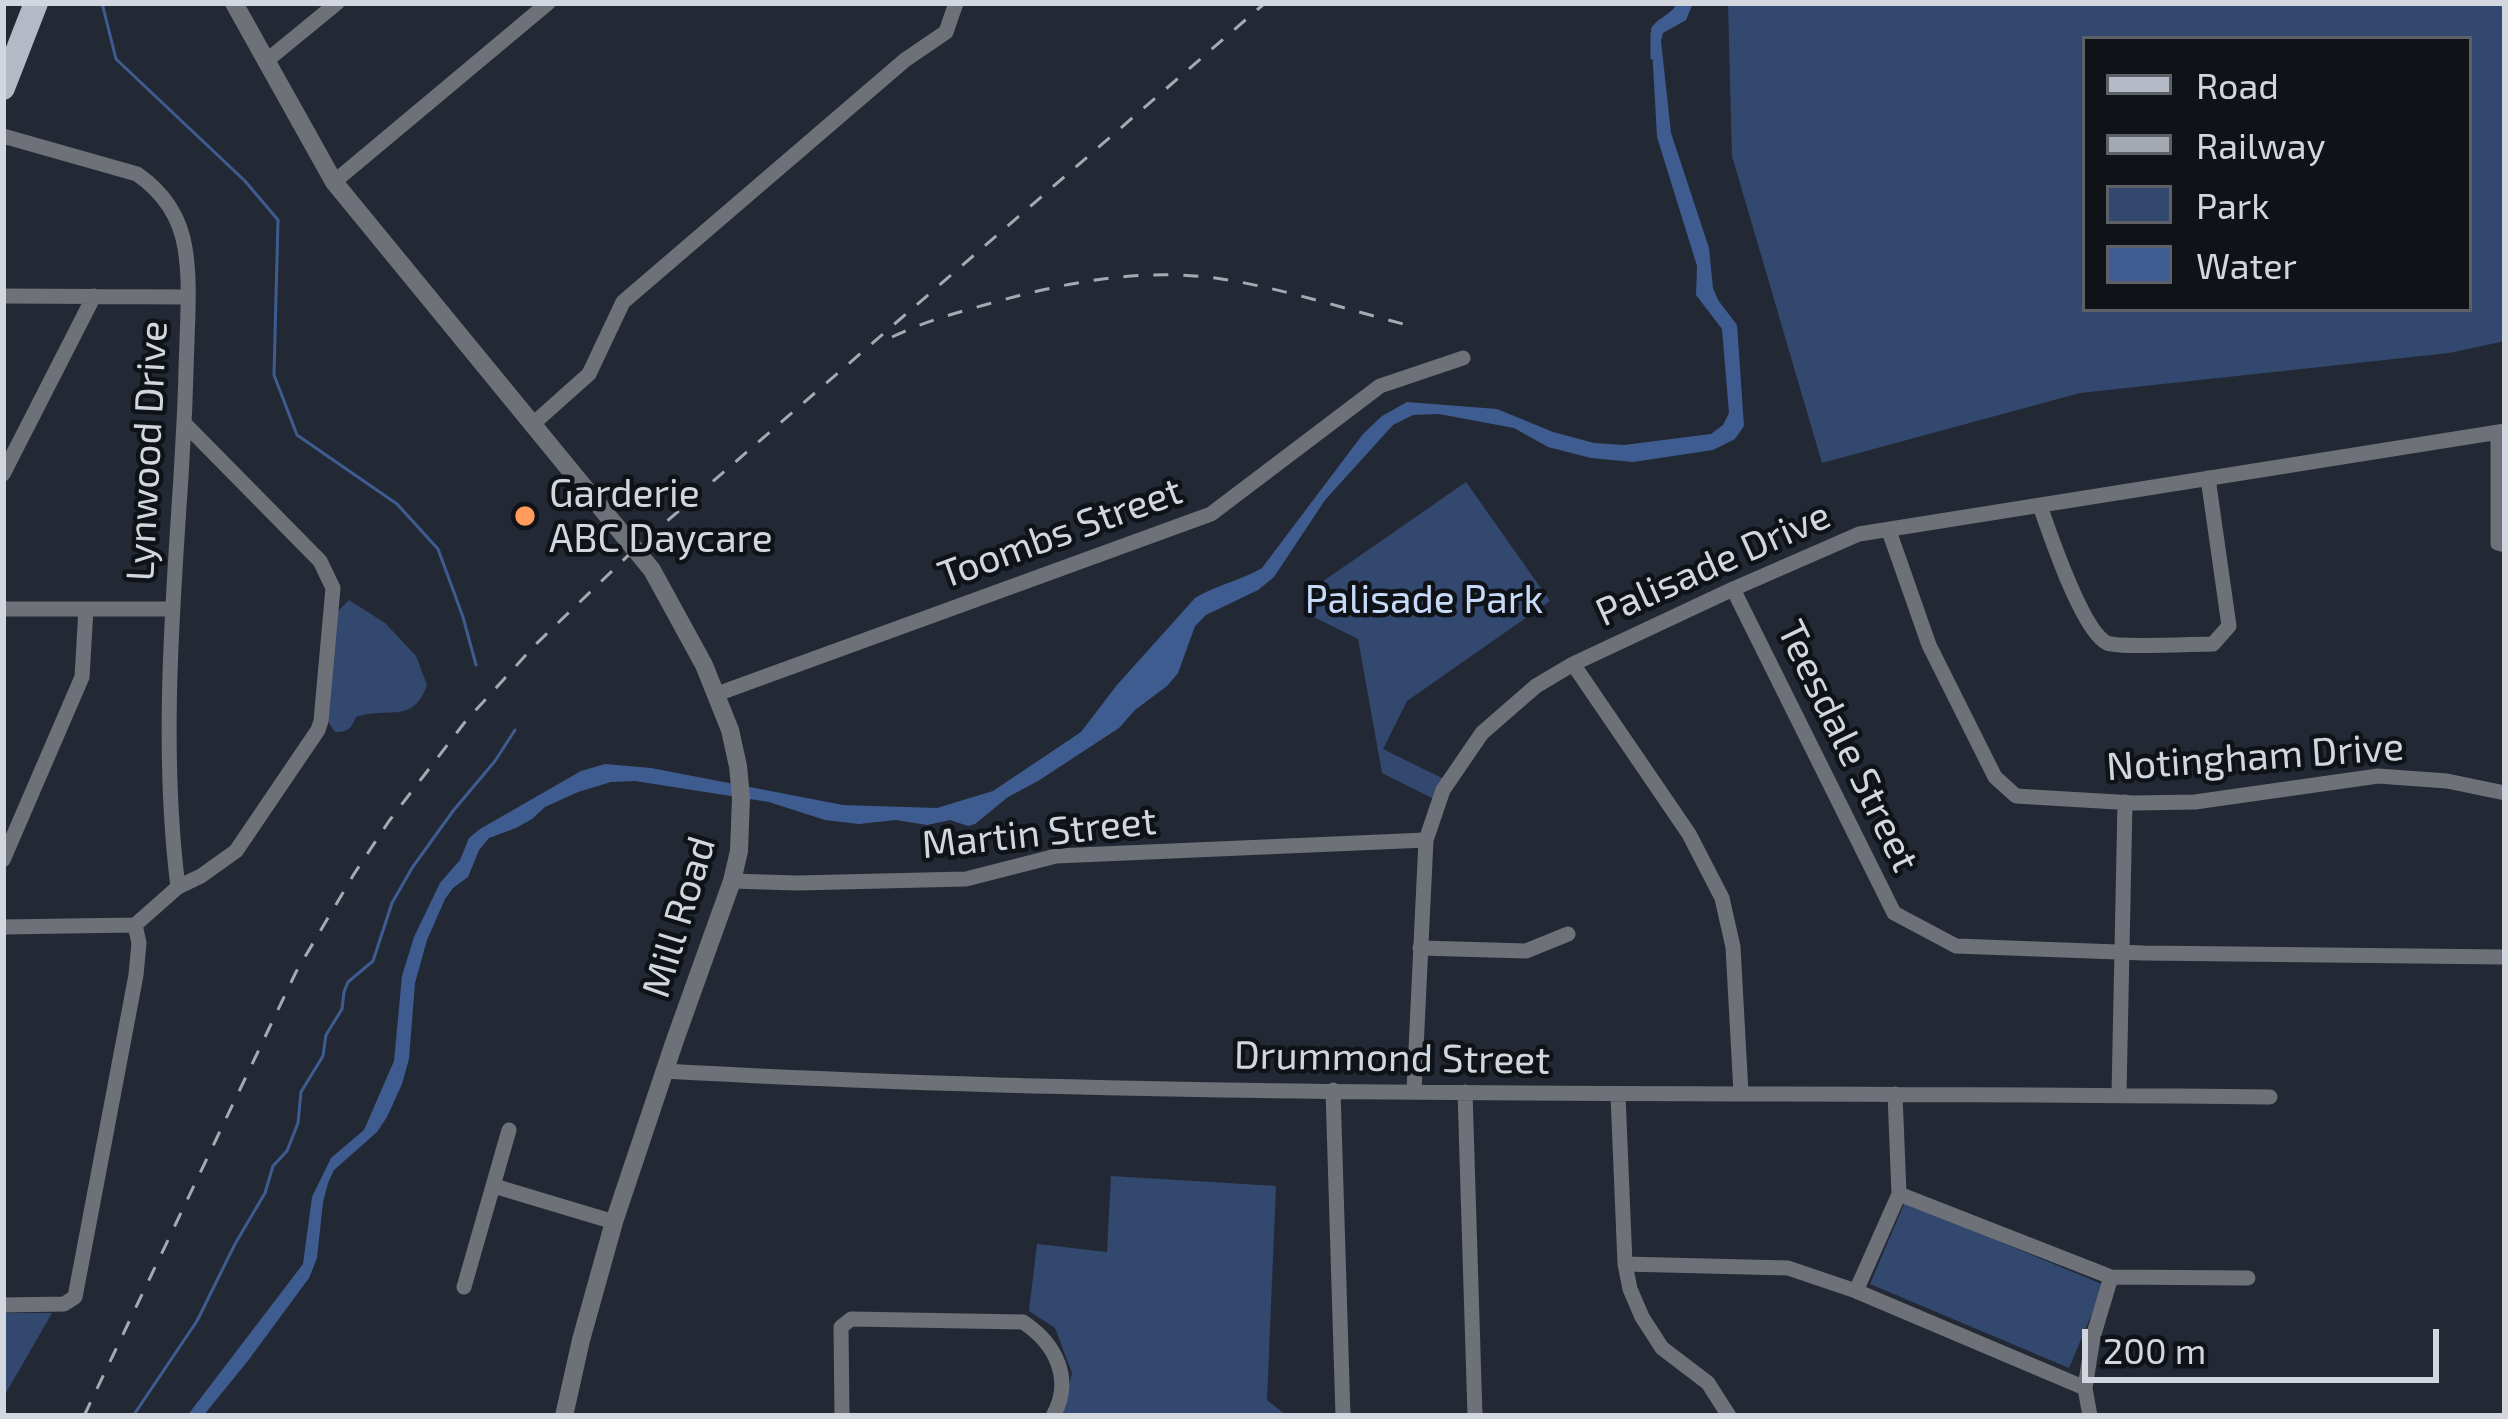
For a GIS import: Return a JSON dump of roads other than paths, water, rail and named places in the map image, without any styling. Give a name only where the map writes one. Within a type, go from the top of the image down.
[{"type":"main road","points":[[3,88],[36,3]]},
{"type":"street","name":"Mill Road","points":[[233,3],[334,182],[652,570],[717,694],[738,766],[740,830],[732,881],[614,1222],[564,1416]]},
{"type":"street","points":[[266,62],[337,3]]},
{"type":"street","points":[[334,182],[548,3]]},
{"type":"street","points":[[534,423],[589,374],[623,302],[905,60],[946,32],[956,3]]},
{"type":"street","name":"Lynwood Drive","points":[[3,136],[137,174],[154,186],[172,210],[184,246],[188,297],[184,423],[172,609],[171,827],[178,887]]},
{"type":"street","points":[[3,296],[188,297]]},
{"type":"street","points":[[3,474],[94,296]]},
{"type":"street","name":"Toombs Street","points":[[717,694],[1211,514],[1380,386],[1463,358]]},
{"type":"street","points":[[3,927],[135,926],[178,887],[236,851],[322,721],[333,588],[320,561],[184,423]]},
{"type":"street","points":[[2501,431],[2498,543],[2505,545]]},
{"type":"street","name":"Palisade Drive","points":[[1414,1090],[1426,840],[1443,790],[1482,733],[1536,686],[1573,664],[1859,534],[2501,431]]},
{"type":"street","points":[[2040,506],[2092,631],[2109,644],[2213,644],[2229,626],[2208,478]]},
{"type":"street","name":"Notingham Drive","points":[[1889,531],[1929,645],[1995,777],[2016,796],[2195,802],[2378,776],[2447,781],[2505,793]]},
{"type":"street","name":"Teesdale Street","points":[[1733,589],[1894,914],[1956,946],[2505,957]]},
{"type":"street","points":[[3,609],[172,609]]},
{"type":"street","points":[[3,860],[82,676],[86,609]]},
{"type":"street","points":[[1573,664],[1689,834],[1722,898],[1733,947],[1741,1093]]},
{"type":"street","points":[[2120,1095],[2125,802]]},
{"type":"street","name":"Martin Street","points":[[732,881],[966,879],[1056,856],[1426,840]]},
{"type":"street","points":[[3,1305],[64,1304],[75,1297],[136,975],[140,944],[135,926]]},
{"type":"street","points":[[1420,948],[1526,951],[1568,934]]},
{"type":"street","name":"Drummond Street","points":[[664,1071],[983,1087],[2270,1097]]},
{"type":"street","points":[[1334,1090],[1342,1416]]},
{"type":"street","points":[[1465,1092],[1475,1416]]},
{"type":"street","points":[[1856,1292],[1899,1194],[1895,1094]]},
{"type":"street","points":[[1618,1095],[1624,1264],[1630,1289],[1662,1348],[1708,1383],[1729,1416]]},
{"type":"street","points":[[464,1287],[509,1130]]},
{"type":"street","points":[[494,1186],[614,1222]]},
{"type":"street","points":[[1899,1194],[2111,1277],[2248,1278]]},
{"type":"street","points":[[1624,1264],[1788,1268],[2085,1388]]},
{"type":"street","points":[[2090,1416],[2085,1388],[2092,1337],[2111,1277]]},
{"type":"street","points":[[842,1416],[841,1327],[851,1319],[1023,1322],[1042,1334],[1057,1357],[1061,1383],[1053,1416]]},
{"type":"water","points":[[1677,3],[1693,3],[1686,20],[1663,33],[1661,41],[1671,133],[1709,248],[1713,288],[1737,325],[1744,426],[1735,439],[1713,450],[1633,462],[1591,458],[1548,447],[1514,428],[1439,414],[1413,415],[1393,425],[1325,500],[1274,577],[1195,626],[1178,673],[1167,686],[1119,728],[1008,797],[975,824],[825,820],[769,802],[635,781],[578,792],[489,838],[468,877],[445,899],[427,940],[415,983],[409,1059],[402,1084],[377,1132],[334,1170],[309,1278],[203,1416],[187,1416],[303,1264],[312,1197],[331,1158],[364,1130],[394,1061],[402,976],[414,937],[440,883],[480,829],[581,771],[605,764],[651,768],[843,805],[937,808],[993,791],[1081,732],[1195,598],[1262,568],[1363,434],[1407,402],[1497,409],[1594,443],[1624,445],[1711,434],[1723,425],[1729,413],[1722,329],[1696,295],[1697,266],[1657,137],[1651,29]]},
{"type":"waterway","points":[[102,3],[116,59],[245,181],[278,220],[274,375],[297,435],[397,504],[438,549],[476,665]]},
{"type":"waterway","points":[[1652,33],[1652,58]]},
{"type":"waterway","points":[[133,1416],[197,1321],[265,1193],[273,1166],[287,1151],[298,1123],[301,1092],[323,1056],[326,1035],[342,1009],[348,982],[373,961],[392,903],[412,868],[515,730]]},
{"type":"railway","points":[[84,1416],[296,972],[389,821],[465,722],[535,645],[636,548],[1265,3]]},
{"type":"railway","points":[[892,337],[951,314],[1044,290],[1157,275],[1240,282],[1411,326]]},
{"type":"place","name":"Garderie ABC Daycare","points":[[525,516]]},
{"type":"park label","name":"Palisade Park","points":[[1424,600]]}]
